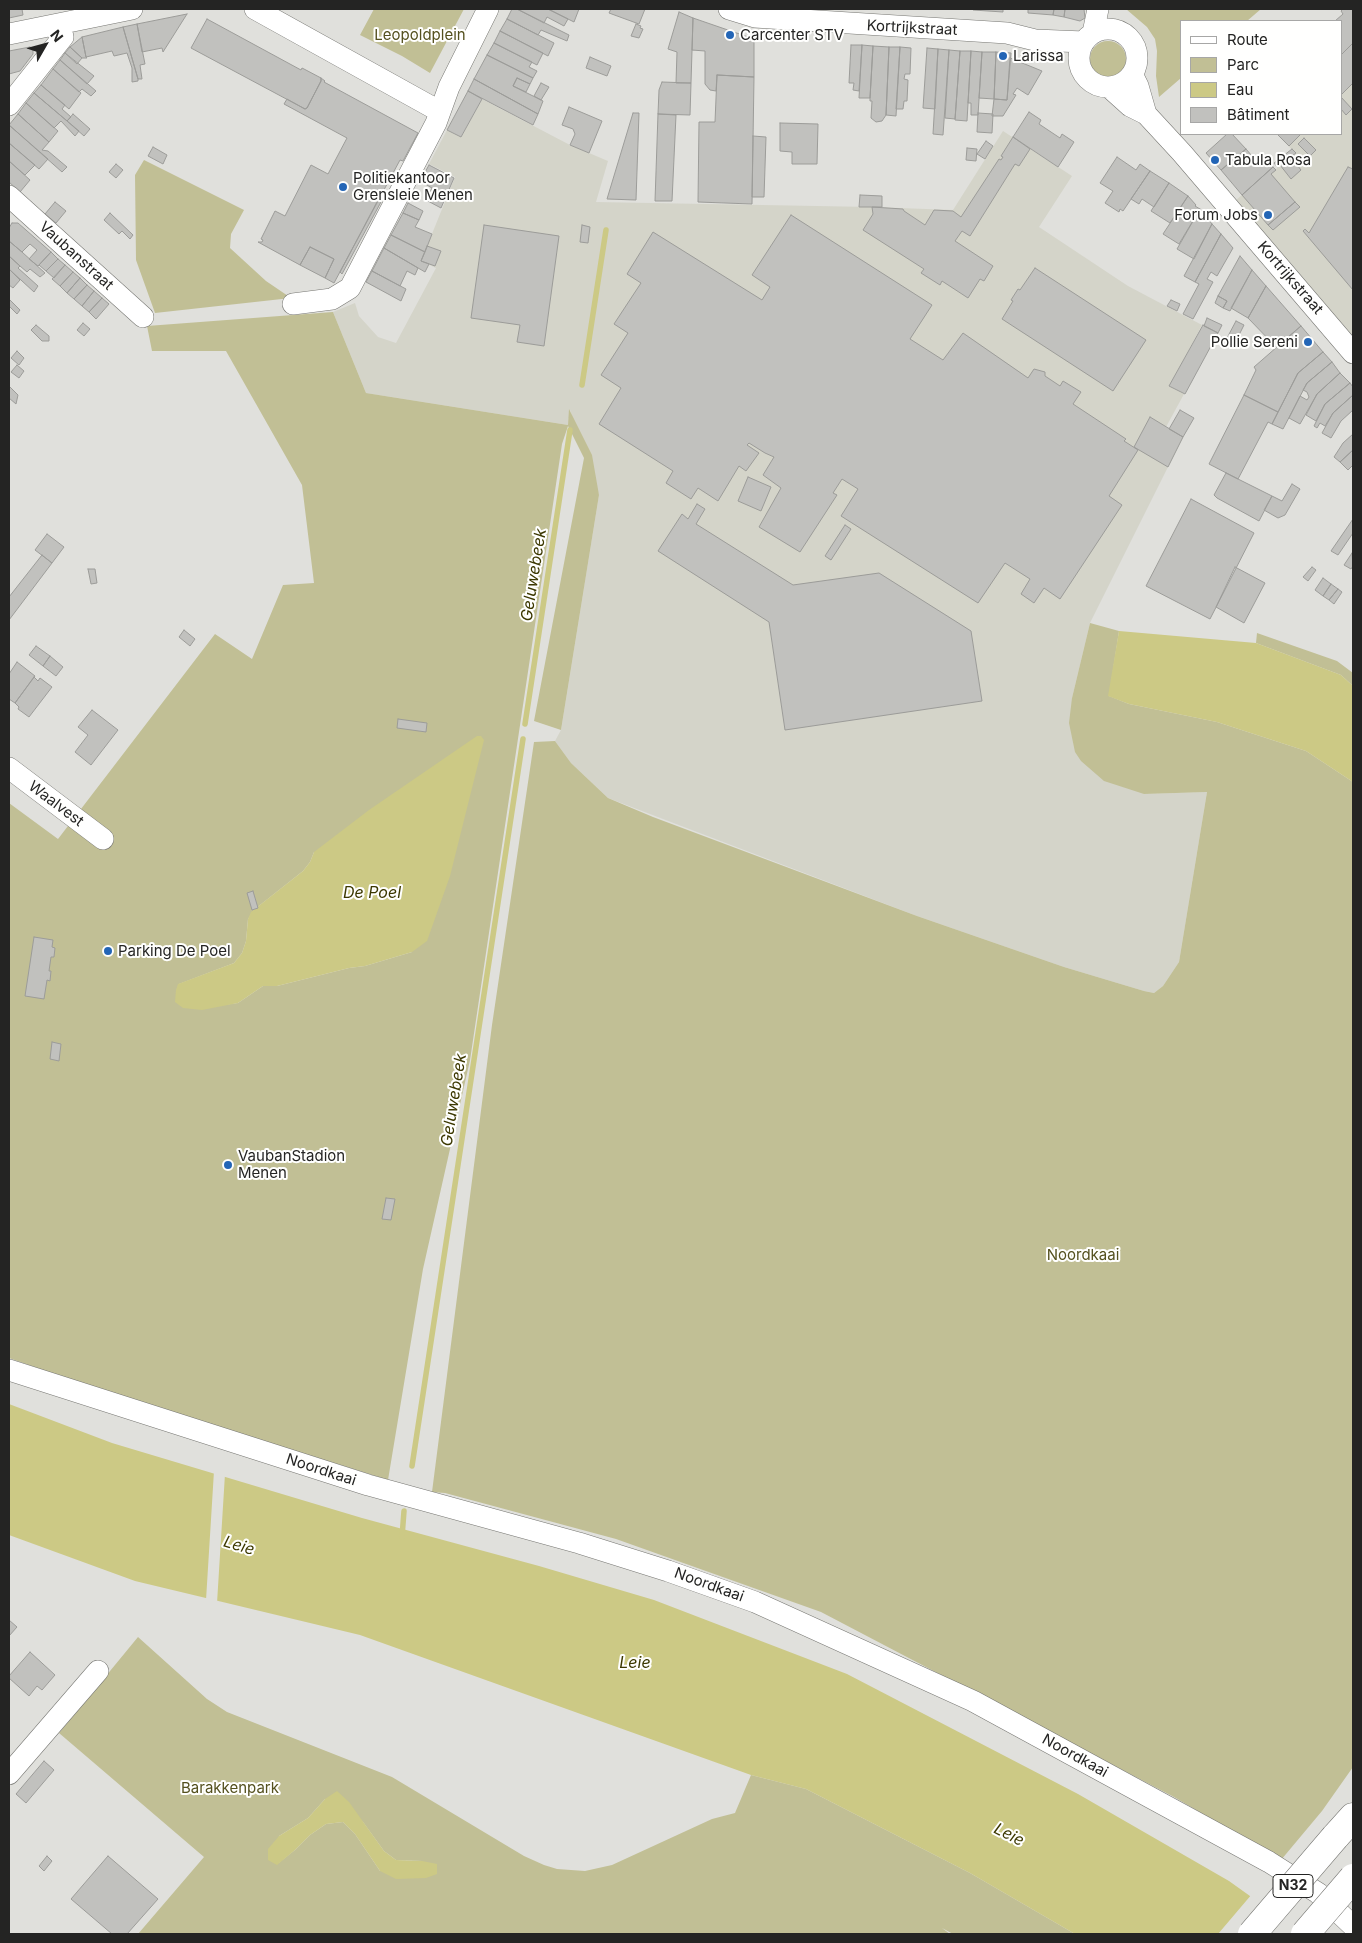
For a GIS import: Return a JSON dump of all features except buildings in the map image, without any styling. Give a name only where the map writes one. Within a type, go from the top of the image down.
[{"type":"highway","name":"N32","points":[[1252,1934],[1348,1822]]},
{"type":"highway","name":"N32","points":[[1305,1934],[1353,1878]]},
{"type":"street","points":[[9,34],[132,9]]},
{"type":"street","points":[[254,9],[440,111]]},
{"type":"street","points":[[294,304],[332,299],[350,288],[436,123],[449,87],[488,9]]},
{"type":"street","name":"Kortrijkstraat","points":[[729,9],[755,17],[1007,33],[1035,40],[1079,62]]},
{"type":"street","points":[[1098,9],[1088,38],[1080,51],[1079,62],[1088,80],[1097,86],[1110,88],[1123,84],[1133,76],[1136,65],[1136,54],[1133,44],[1119,30],[1112,9]]},
{"type":"street","points":[[9,105],[63,37],[60,24]]},
{"type":"street","points":[[1088,38],[1105,29],[1119,30]]},
{"type":"street","name":"Kortrijkstraat","points":[[1035,40],[1088,38]]},
{"type":"street","name":"Kortrijkstraat","points":[[1133,76],[1146,114]]},
{"type":"street","name":"Kortrijkstraat","points":[[1110,88],[1130,106],[1146,114],[1182,153],[1353,353]]},
{"type":"street","name":"Vaubanstraat","points":[[11,202],[143,317]]},
{"type":"street","name":"Waalvest","points":[[9,768],[103,839]]},
{"type":"street","name":"Noordkaai","points":[[9,1370],[368,1485],[431,1501],[660,1568],[755,1602],[973,1700],[1269,1862],[1318,1892],[1353,1926]]},
{"type":"street","points":[[9,1774],[98,1671]]},
{"type":"shaded area","points":[[1353,43],[1353,342],[1235,201],[1273,167],[1276,169],[1295,153],[1278,135],[1342,135],[1342,54]]},
{"type":"shaded area","points":[[482,99],[570,145],[608,161],[596,202],[953,210],[1003,131],[1072,176],[1039,227],[1128,286],[1202,325],[1170,386],[1184,394],[1166,427],[1183,437],[1090,623],[1072,698],[1144,794],[1207,792],[1179,962],[1163,986],[1154,993],[1064,967],[917,916],[608,798],[571,763],[555,741],[561,730],[599,495],[570,410],[568,425],[366,393],[333,312],[355,303],[359,316],[378,337],[396,343],[436,268],[421,261],[455,177],[429,164],[447,130],[461,137]]},
{"type":"green space","name":"Leopoldplein","points":[[374,9],[464,9],[430,73],[402,56],[360,35]]},
{"type":"green space","points":[[1126,9],[1261,9],[1248,20],[1180,20],[1180,79],[1159,97],[1156,76],[1157,51],[1155,39],[1147,27]]},
{"type":"green space","points":[[1108,41],[1115,42],[1121,46],[1125,52],[1125,66],[1121,72],[1115,76],[1108,77],[1101,76],[1095,72],[1091,66],[1090,59],[1091,52],[1095,46],[1101,42]]},
{"type":"green space","points":[[144,160],[244,210],[231,234],[230,248],[266,281],[291,298],[155,313],[136,260],[135,175]]},
{"type":"green space","points":[[333,312],[366,393],[568,425],[569,409],[592,455],[599,495],[561,730],[534,721],[584,458],[568,426],[562,444],[470,1060],[423,1269],[388,1480],[77,1382],[9,1358],[9,803],[58,839],[215,634],[252,659],[283,585],[314,583],[302,485],[226,351],[152,351],[147,326]],"holes":[[[314,852],[412,952],[365,966],[349,968],[277,986],[263,986],[238,1003],[223,1005],[179,984],[234,963],[242,953],[246,941],[248,919],[255,909],[303,871],[310,862]]]},
{"type":"green space","name":"Noordkaai","points":[[1090,623],[1119,631],[1109,696],[1129,704],[1217,722],[1306,751],[1353,782],[1353,1767],[1322,1811],[1281,1860],[1174,1797],[821,1612],[616,1539],[445,1493],[432,1492],[492,1025],[534,742],[555,741],[571,763],[608,798],[653,817],[917,916],[1064,967],[1154,993],[1163,986],[1179,962],[1207,792],[1144,794],[1104,781],[1081,761],[1075,752],[1069,723],[1072,698]]},
{"type":"green space","points":[[1257,633],[1337,661],[1353,673],[1353,686],[1341,675],[1256,643]]},
{"type":"green space","name":"Barakkenpark","points":[[138,1637],[207,1699],[227,1712],[392,1777],[524,1856],[544,1865],[557,1869],[585,1871],[612,1865],[712,1819],[735,1813],[751,1775],[806,1789],[970,1873],[1075,1934],[953,1934],[942,1928],[950,1934],[138,1934],[204,1857],[59,1733]],"holes":[[[325,1799],[363,1822],[384,1851],[396,1860],[422,1861],[380,1871],[355,1834],[343,1822],[326,1824],[310,1835],[277,1864],[279,1836],[308,1818]]]},
{"type":"water","points":[[1119,631],[1256,643],[1341,675],[1353,686],[1353,782],[1306,751],[1217,722],[1129,704],[1108,696]]},
{"type":"water","name":"De Poel","points":[[477,736],[481,736],[484,740],[450,876],[427,941],[412,952],[365,966],[349,968],[277,986],[263,986],[238,1003],[202,1010],[183,1008],[175,1002],[178,984],[234,963],[242,953],[246,941],[248,919],[251,912],[303,871],[310,862],[314,852],[369,810]]},
{"type":"water","name":"Leie","points":[[9,1404],[112,1443],[362,1518],[539,1566],[654,1600],[847,1674],[1078,1794],[1229,1881],[1250,1896],[1292,1934],[1075,1934],[970,1873],[806,1789],[751,1775],[360,1635],[135,1581],[9,1535]]},
{"type":"water","points":[[337,1791],[349,1802],[384,1851],[396,1860],[422,1861],[437,1864],[437,1874],[426,1878],[396,1879],[380,1871],[355,1834],[343,1822],[326,1824],[310,1835],[277,1865],[268,1860],[268,1849],[279,1836],[308,1818],[325,1799]]},
{"type":"pier","points":[[214,1471],[225,1474],[217,1603],[206,1600]]},
{"type":"pier","points":[[1252,1894],[1294,1932],[1295,1934],[1218,1934]]},
{"type":"waterway","name":"Geluwebeek","points":[[582,385],[606,230]]},
{"type":"waterway","name":"Geluwebeek","points":[[525,724],[570,430]]},
{"type":"waterway","name":"Geluwebeek","points":[[412,1466],[523,739]]},
{"type":"waterway","name":"Geluwebeek","points":[[402,1537],[404,1511]]},
{"type":"place","name":"Carcenter STV","points":[[730,35]]},
{"type":"place","name":"Larissa","points":[[1003,56]]},
{"type":"place","name":"Tabula Rosa","points":[[1215,160]]},
{"type":"place","name":"Politiekantoor Grensleie Menen","points":[[343,187]]},
{"type":"place","name":"Forum Jobs","points":[[1268,215]]},
{"type":"place","name":"Pollie Sereni","points":[[1308,342]]},
{"type":"place","name":"Parking De Poel","points":[[108,951]]},
{"type":"place","name":"VaubanStadion Menen","points":[[228,1165]]}]
